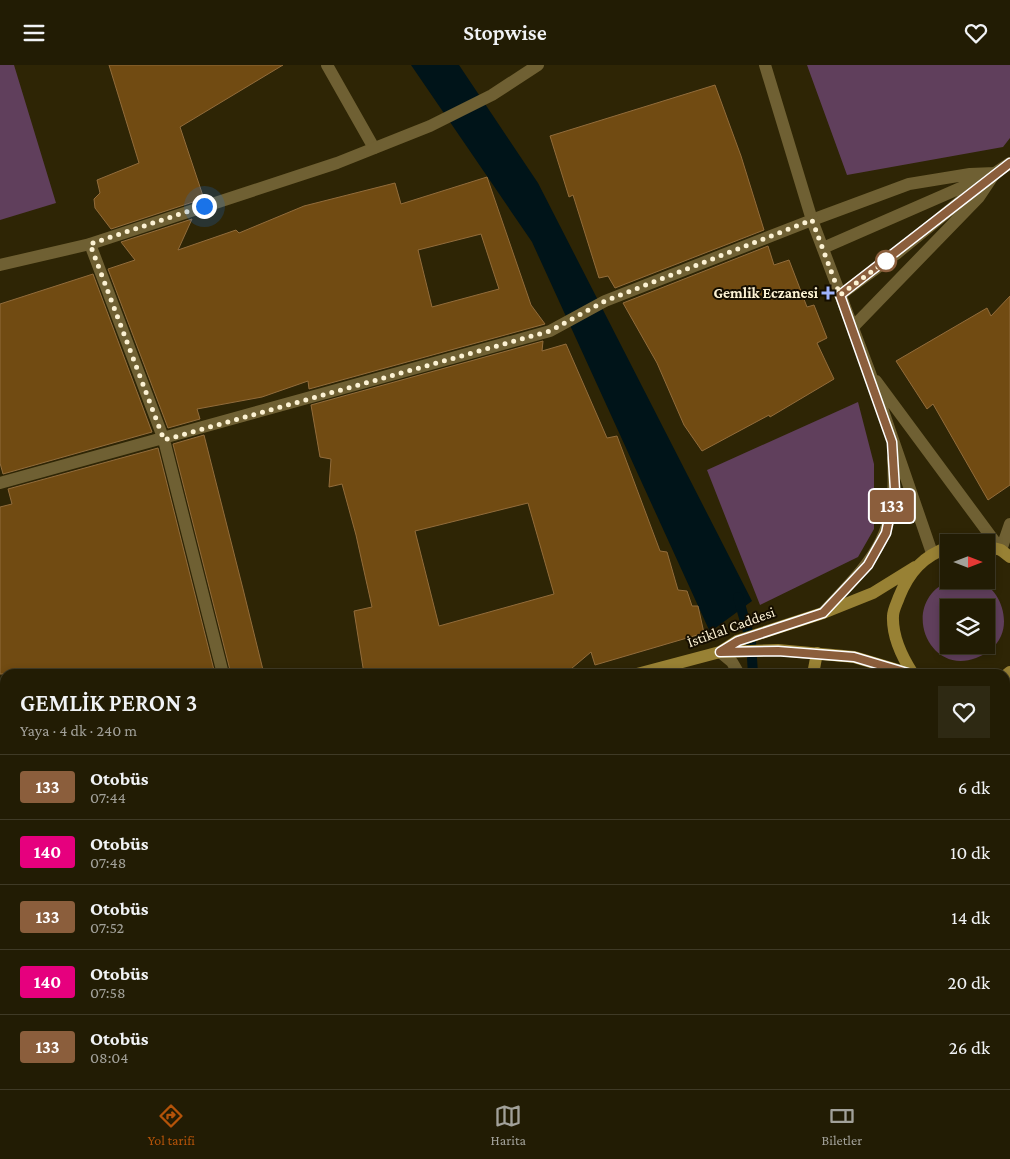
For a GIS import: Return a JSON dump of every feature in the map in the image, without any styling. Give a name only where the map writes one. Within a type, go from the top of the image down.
[{"type":"main road","points":[[909,669],[897,642],[892,614],[901,592],[915,567],[932,553],[940,550]]},
{"type":"main road","name":"İstiklal Caddesi","points":[[656,669],[739,646],[777,627],[823,613],[873,593],[915,567]]},
{"type":"main road","points":[[739,646],[854,657],[895,669]]},
{"type":"main road","points":[[814,669],[816,653]]},
{"type":"street","points":[[327,65],[374,148]]},
{"type":"street","points":[[0,265],[90,244],[336,163],[430,126],[492,95],[538,65]]},
{"type":"street","points":[[765,65],[812,220],[870,373],[892,442],[932,553]]},
{"type":"street","points":[[840,295],[896,254],[995,173],[1010,163]]},
{"type":"street","points":[[0,483],[164,440],[550,331],[605,301],[909,184],[970,174],[995,173]]},
{"type":"street","points":[[823,248],[995,173]]},
{"type":"street","points":[[853,327],[979,197],[995,173]]},
{"type":"street","points":[[90,244],[164,440],[222,669]]},
{"type":"street","points":[[870,373],[1006,555]]},
{"type":"street","points":[[823,613],[868,565],[886,533],[895,490],[892,442]]},
{"type":"street","points":[[1006,555],[1010,523]]},
{"type":"street","points":[[720,652],[732,662],[736,669]]},
{"type":"shaded area","points":[[0,65],[14,65],[56,203],[0,220]]},
{"type":"shaded area","points":[[411,65],[459,65],[538,183],[752,601],[710,632],[532,242]]},
{"type":"shaded area","points":[[807,65],[1010,65],[1010,138],[1003,147],[847,175]]},
{"type":"shaded area","points":[[858,402],[874,464],[874,529],[858,557],[760,605],[707,470]]},
{"type":"shaded area","points":[[940,587],[940,589],[991,589],[1000,602],[1003,611],[1004,620],[1001,636],[995,646],[995,599],[940,599],[940,654],[932,647],[925,633],[923,618],[926,603],[935,590]]},
{"type":"shaded area","points":[[940,654],[983,654],[976,658],[958,661]]},
{"type":"building","points":[[109,65],[283,65],[180,127],[203,196],[202,199],[111,229],[95,208],[94,199],[100,193],[97,180],[139,163]]},
{"type":"building","points":[[715,85],[741,156],[764,230],[615,288],[608,276],[599,278],[573,195],[569,197],[550,136]]},
{"type":"building","points":[[487,177],[531,305],[545,324],[309,389],[308,381],[262,397],[197,409],[200,419],[168,428],[108,269],[135,260],[121,242],[192,219],[178,250],[236,230],[239,233],[304,206],[395,183],[401,204]],"holes":[[[481,234],[499,289],[432,307],[418,250]]]},
{"type":"building","points":[[768,246],[774,265],[789,260],[807,307],[814,305],[827,338],[817,343],[834,379],[770,417],[769,415],[702,451],[684,425],[657,363],[623,303]]},
{"type":"building","points":[[93,274],[152,432],[3,474],[0,463],[0,304]]},
{"type":"building","points":[[1010,296],[1010,485],[988,500],[933,404],[927,409],[896,361],[987,308],[991,316]]},
{"type":"building","points":[[543,341],[542,351],[566,344],[607,438],[617,436],[660,551],[667,552],[678,590],[687,591],[692,606],[698,606],[704,633],[595,665],[591,652],[571,669],[363,669],[354,611],[372,607],[356,535],[342,484],[329,487],[331,459],[320,457],[311,405]],"holes":[[[528,503],[554,594],[439,626],[415,531]]]},
{"type":"building","points":[[204,435],[263,669],[230,669],[173,444]]},
{"type":"building","points":[[158,448],[214,669],[0,669],[0,507],[12,504],[8,489]]},
{"type":"waterway","points":[[738,597],[751,642],[753,669]]},
{"type":"bus line","name":"133","points":[[894,669],[854,657],[792,651],[720,652],[738,641],[823,613],[868,565],[886,533],[895,490],[892,442],[870,373],[840,295],[896,254],[995,173],[1010,163]]},
{"type":"place","name":"Gemlik Eczanesi","points":[[828,293]]},
{"type":"route","points":[[204,206],[90,244],[164,440],[550,331],[605,301],[812,220],[840,295],[886,261]]}]
